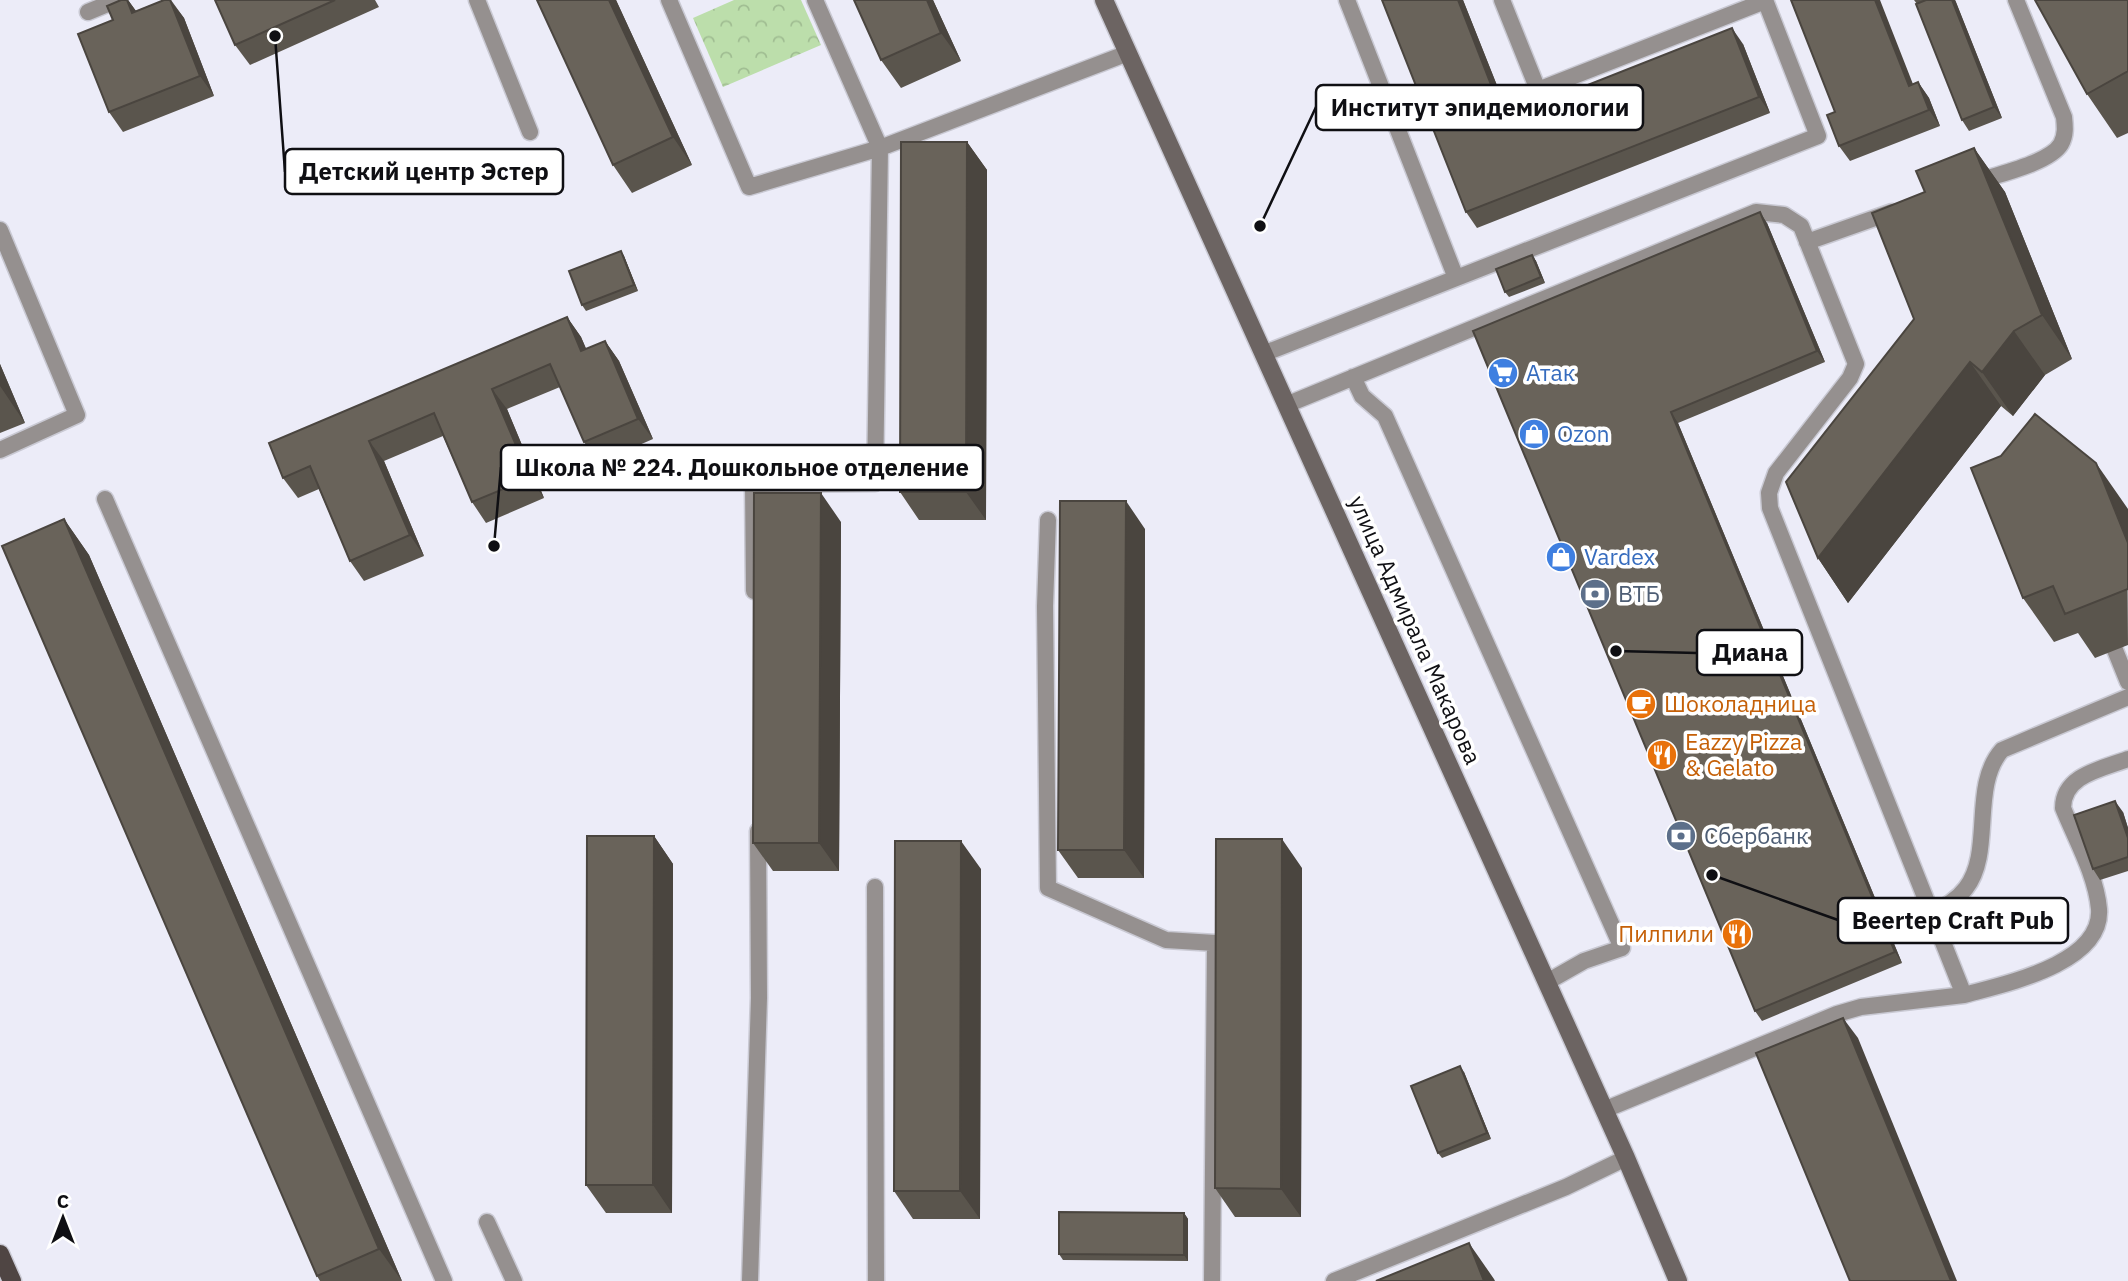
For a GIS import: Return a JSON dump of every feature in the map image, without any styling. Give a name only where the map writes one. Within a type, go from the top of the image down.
[{"type":"main road","points":[[0,1254],[12,1281]]},
{"type":"street","name":"улица Адмирала Макарова","points":[[1104,0],[1626,1158],[1678,1281]]},
{"type":"lane","points":[[88,12],[117,0]]},
{"type":"lane","points":[[477,0],[530,132]]},
{"type":"lane","points":[[669,0],[749,187],[880,148],[1128,53]]},
{"type":"lane","points":[[755,606],[753,484],[876,484],[880,148],[815,0]]},
{"type":"lane","points":[[1347,0],[1456,278]]},
{"type":"lane","points":[[1264,354],[1818,136],[1765,0],[1538,90],[1502,0]]},
{"type":"lane","points":[[1963,187],[2051,155],[2060,145],[2065,133],[2064,117],[2016,0]]},
{"type":"lane","points":[[1807,243],[1911,205]]},
{"type":"lane","points":[[1286,405],[1756,212],[1777,213],[1801,226],[1856,364],[1850,378],[1776,473],[1769,493],[1770,508],[1964,995]]},
{"type":"lane","points":[[0,230],[78,415],[0,450]]},
{"type":"lane","points":[[1353,377],[1362,396],[1385,416],[1622,948],[1584,961],[1547,982]]},
{"type":"lane","points":[[106,499],[444,1281]]},
{"type":"lane","points":[[1048,520],[1045,606],[1048,888],[1166,940],[1215,943],[1212,1281]]},
{"type":"lane","points":[[2115,650],[2128,682]]},
{"type":"lane","points":[[1931,914],[1960,895],[1975,873],[1991,766],[2002,750],[2011,743],[2128,697]]},
{"type":"lane","points":[[1604,1110],[1838,1014],[1861,1007],[1964,995],[2051,966],[2076,954],[2095,931],[2099,913],[2096,892],[2063,808],[2063,799],[2071,784],[2078,778],[2128,758]]},
{"type":"lane","points":[[750,1281],[759,998],[758,810]]},
{"type":"lane","points":[[874,887],[876,1281]]},
{"type":"lane","points":[[1334,1281],[1566,1187],[1626,1158]]},
{"type":"lane","points":[[487,1222],[514,1281]]},
{"type":"green space","points":[[734,0],[801,0],[821,45],[723,87],[693,18]]},
{"type":"building","points":[[127,0],[132,13],[170,0],[200,76],[109,112],[78,34],[113,20],[107,6]]},
{"type":"building","points":[[215,0],[335,0],[235,45]]},
{"type":"building","points":[[537,0],[609,0],[673,137],[613,165]]},
{"type":"building","points":[[854,0],[927,0],[941,33],[881,60]]},
{"type":"building","points":[[1382,0],[1458,0],[1504,118],[1732,28],[1759,97],[1466,212]]},
{"type":"building","points":[[1791,0],[1875,0],[1909,86],[1918,82],[1929,110],[1839,146],[1827,115],[1835,112]]},
{"type":"building","points":[[1926,0],[1952,0],[1994,107],[1962,120],[1916,4]]},
{"type":"building","points":[[2035,0],[2128,0],[2128,71],[2087,94]]},
{"type":"building","points":[[901,142],[967,142],[966,492],[900,492]]},
{"type":"building","points":[[1974,148],[2042,315],[2014,331],[1982,372],[1970,362],[1818,558],[1786,482],[1914,319],[1872,213],[1925,192],[1916,171]]},
{"type":"building","points":[[1760,212],[1817,351],[1671,412],[1895,952],[1755,1011],[1473,331]]},
{"type":"building","points":[[621,251],[634,285],[582,305],[569,271]]},
{"type":"building","points":[[1532,255],[1541,277],[1505,292],[1496,269]]},
{"type":"building","points":[[567,317],[581,351],[605,341],[638,419],[584,442],[550,364],[492,389],[530,478],[472,502],[434,413],[369,441],[410,535],[350,561],[310,466],[283,478],[269,443]]},
{"type":"building","points":[[2035,414],[2096,463],[2128,543],[2128,589],[2065,614],[2053,586],[2023,598],[1971,468],[2001,456]]},
{"type":"building","points":[[754,493],[821,493],[819,843],[753,843]]},
{"type":"building","points":[[1060,501],[1126,501],[1124,850],[1058,850]]},
{"type":"building","points":[[64,519],[379,1249],[317,1276],[2,546]]},
{"type":"building","points":[[2115,801],[2128,838],[2128,857],[2093,869],[2074,815]]},
{"type":"building","points":[[587,836],[654,836],[653,1185],[586,1185]]},
{"type":"building","points":[[1216,839],[1282,839],[1281,1189],[1215,1188]]},
{"type":"building","points":[[895,841],[961,841],[960,1191],[894,1191]]},
{"type":"building","points":[[1843,1018],[1951,1281],[1850,1281],[1756,1053]]},
{"type":"building","points":[[1460,1066],[1487,1133],[1438,1153],[1411,1086]]},
{"type":"building","points":[[1059,1212],[1184,1213],[1184,1255],[1059,1254]]},
{"type":"building","points":[[1469,1243],[1484,1281],[1376,1281]]},
{"type":"place","name":"Детский центр Эстер","points":[[275,36]]},
{"type":"place","name":"Институт эпидемиологии","points":[[1260,226]]},
{"type":"place","name":"Атак","points":[[1503,373]]},
{"type":"place","name":"Ozon","points":[[1534,434]]},
{"type":"place","name":"Школа № 224. Дошкольное отделение","points":[[494,546]]},
{"type":"place","name":"Vardex","points":[[1561,557]]},
{"type":"place","name":"ВТБ","points":[[1595,594]]},
{"type":"place","name":"Диана","points":[[1616,651]]},
{"type":"place","name":"Шоколадница","points":[[1641,704]]},
{"type":"place","name":"Eazzy Pizza & Gelato","points":[[1662,755]]},
{"type":"place","name":"Сбербанк","points":[[1681,836]]},
{"type":"place","name":"Beertep Craft Pub","points":[[1712,875]]},
{"type":"place","name":"Пилпили","points":[[1737,934]]}]
